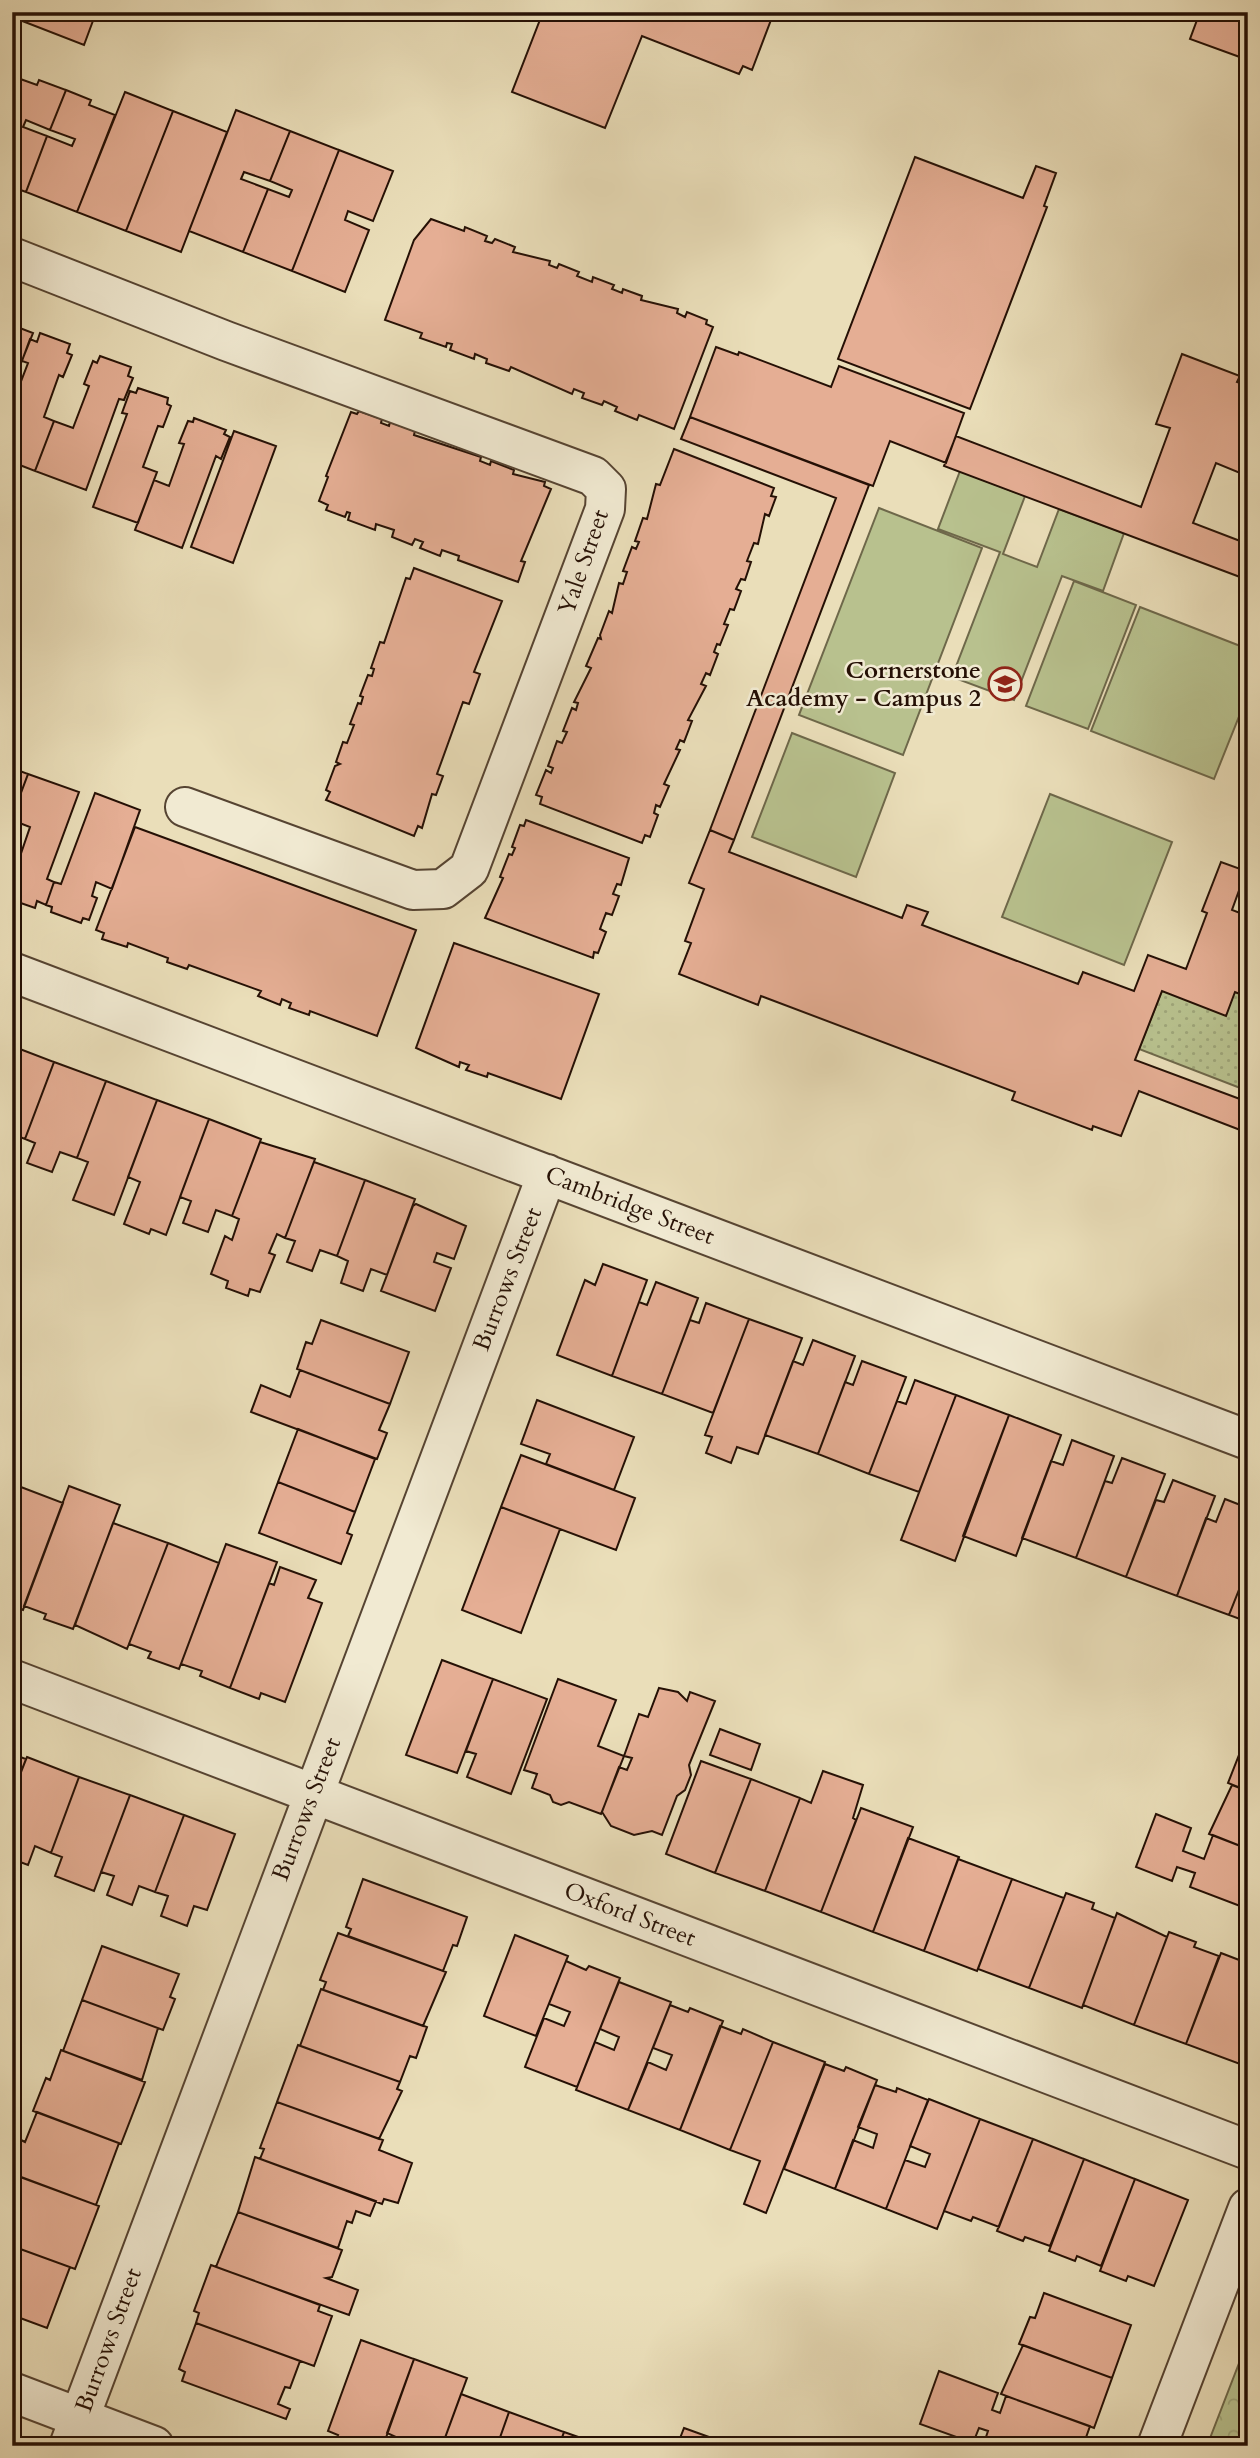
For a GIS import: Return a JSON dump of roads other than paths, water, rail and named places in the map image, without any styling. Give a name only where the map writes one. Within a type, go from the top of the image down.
[{"type":"street","name":"Yale Street","points":[[12,257],[226,341],[593,476],[606,489],[605,509],[469,869],[443,889],[413,890],[185,807]]},
{"type":"street","name":"Cambridge Street","points":[[12,971],[1248,1440]]},
{"type":"street","name":"Burrows Street","points":[[74,2432],[312,1793],[547,1174]]},
{"type":"street","name":"Oxford Street","points":[[12,1679],[1248,2150]]},
{"type":"street","points":[[1157,2446],[1248,2208]]},
{"type":"street","points":[[12,2392],[74,2432],[154,2446]]},
{"type":"place","name":"Cornerstone Academy - Campus 2","points":[[1005,684]]}]
